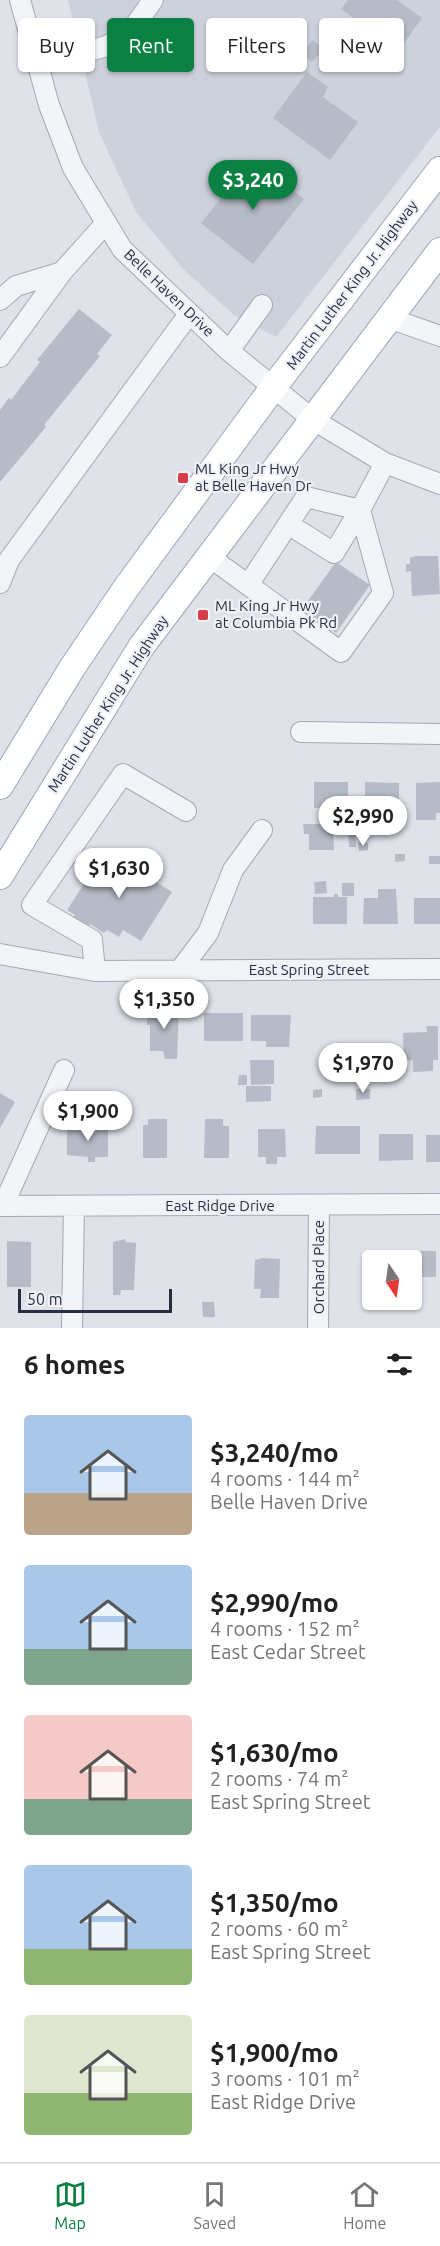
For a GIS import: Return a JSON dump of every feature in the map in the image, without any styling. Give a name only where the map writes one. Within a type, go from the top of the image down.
[{"type":"main road","name":"Martin Luther King Jr. Highway","points":[[0,786],[113,608],[272,389],[440,170]]},
{"type":"main road","name":"Martin Luther King Jr. Highway","points":[[0,876],[141,647],[440,251]]},
{"type":"street","name":"Belle Haven Drive","points":[[20,0],[25,18]]},
{"type":"street","points":[[95,49],[107,46],[132,30],[153,0]]},
{"type":"street","name":"Belle Haven Drive","points":[[40,72],[73,168],[122,249],[229,351],[272,389],[312,419],[385,463],[423,480],[440,484]]},
{"type":"street","points":[[0,357],[62,272],[105,224]]},
{"type":"street","points":[[0,300],[16,286],[62,272]]},
{"type":"street","points":[[229,351],[262,305]]},
{"type":"street","points":[[0,583],[9,560],[189,314]]},
{"type":"street","points":[[389,318],[440,336]]},
{"type":"street","points":[[288,524],[334,553],[385,463]]},
{"type":"street","points":[[248,585],[306,497],[360,510]]},
{"type":"street","points":[[208,556],[341,652],[382,593],[360,510]]},
{"type":"street","points":[[301,732],[440,734]]},
{"type":"street","points":[[95,971],[92,940],[32,905],[123,774],[186,811]]},
{"type":"street","points":[[180,970],[208,933],[233,870],[262,830]]},
{"type":"street","name":"East Spring Street","points":[[0,954],[95,971],[440,969]]},
{"type":"street","points":[[2,1206],[64,1070]]},
{"type":"street","name":"East Ridge Drive","points":[[2,1206],[440,1204]]},
{"type":"street","points":[[72,1328],[74,1206]]},
{"type":"street","name":"Orchard Place","points":[[318,1328],[319,1206]]},
{"type":"shaded area","points":[[68,0],[440,0],[440,127],[276,337],[234,315],[184,270],[136,212],[99,132],[85,72],[95,72],[95,18],[72,18]]},
{"type":"building","points":[[348,0],[397,0],[422,18],[404,43],[404,18],[354,18],[341,9]]},
{"type":"building","points":[[313,40],[319,46],[319,54],[312,62],[307,58],[307,46]]},
{"type":"building","points":[[307,72],[328,87],[323,97],[358,122],[330,160],[273,118]]},
{"type":"building","points":[[253,159],[304,199],[253,264],[201,223]]},
{"type":"building","points":[[79,309],[112,335],[97,354],[100,356],[44,425],[46,427],[0,482],[0,410],[9,398],[11,400],[40,362],[37,360]]},
{"type":"building","points":[[438,556],[440,594],[412,596],[411,571],[406,572],[406,564],[410,564],[410,558]]},
{"type":"building","points":[[336,562],[370,585],[336,633],[302,609]]},
{"type":"building","points":[[314,782],[348,782],[348,808],[314,808]]},
{"type":"building","points":[[365,782],[399,783],[399,808],[365,809]]},
{"type":"building","points":[[440,782],[440,813],[436,813],[436,820],[416,820],[416,783]]},
{"type":"building","points":[[354,810],[355,822],[343,822],[343,811]]},
{"type":"building","points":[[303,824],[333,824],[334,850],[309,850],[309,834],[304,834]]},
{"type":"building","points":[[348,832],[355,832],[356,847],[349,847]]},
{"type":"building","points":[[358,843],[368,843],[368,850],[359,851]]},
{"type":"building","points":[[106,850],[172,892],[141,941],[123,930],[119,937],[107,930],[104,933],[90,924],[87,930],[72,920],[75,915],[67,910]]},
{"type":"building","points":[[395,854],[405,854],[405,861],[395,862]]},
{"type":"building","points":[[429,856],[440,856],[440,864],[429,864]]},
{"type":"building","points":[[326,881],[327,893],[315,894],[314,882]]},
{"type":"building","points":[[342,883],[354,883],[354,896],[342,896]]},
{"type":"building","points":[[378,889],[396,889],[398,924],[363,924],[364,898],[378,898]]},
{"type":"building","points":[[334,894],[338,894],[338,897],[347,897],[347,924],[313,924],[313,897],[334,897]]},
{"type":"building","points":[[414,898],[440,898],[440,924],[414,924]]},
{"type":"building","points":[[151,1006],[179,1006],[177,1059],[165,1059],[163,1051],[150,1051],[150,1025],[147,1025],[147,1015],[151,1015]]},
{"type":"building","points":[[204,1013],[243,1013],[243,1041],[204,1041]]},
{"type":"building","points":[[251,1015],[291,1015],[289,1047],[266,1047],[266,1041],[251,1041]]},
{"type":"building","points":[[426,1026],[438,1026],[438,1060],[433,1060],[433,1071],[413,1072],[413,1060],[404,1061],[403,1033],[427,1032]]},
{"type":"building","points":[[250,1060],[274,1060],[274,1084],[251,1085]]},
{"type":"building","points":[[239,1075],[247,1075],[247,1085],[238,1085]]},
{"type":"building","points":[[246,1086],[271,1086],[271,1101],[246,1102]]},
{"type":"building","points":[[322,1089],[322,1097],[313,1098],[313,1090]]},
{"type":"building","points":[[356,1089],[370,1089],[370,1099],[356,1100]]},
{"type":"building","points":[[0,1093],[15,1102],[0,1128]]},
{"type":"building","points":[[148,1119],[167,1119],[167,1158],[143,1158],[143,1125],[148,1125]]},
{"type":"building","points":[[205,1119],[223,1119],[223,1126],[229,1126],[229,1158],[204,1158]]},
{"type":"building","points":[[108,1126],[108,1157],[95,1157],[95,1162],[88,1162],[88,1157],[67,1155],[67,1127]]},
{"type":"building","points":[[316,1126],[360,1126],[360,1154],[315,1154]]},
{"type":"building","points":[[258,1129],[285,1129],[286,1157],[277,1157],[277,1164],[266,1164],[266,1157],[258,1157]]},
{"type":"building","points":[[379,1134],[413,1134],[413,1160],[379,1161]]},
{"type":"building","points":[[426,1135],[440,1135],[440,1162],[426,1162]]},
{"type":"building","points":[[126,1239],[125,1242],[136,1243],[134,1290],[121,1290],[120,1295],[113,1295],[113,1242]]},
{"type":"building","points":[[7,1241],[31,1242],[31,1287],[7,1287]]},
{"type":"building","points":[[422,1251],[436,1251],[436,1277],[422,1277]]},
{"type":"building","points":[[280,1259],[279,1298],[260,1298],[261,1289],[254,1289],[255,1260]]},
{"type":"building","points":[[202,1302],[214,1302],[215,1317],[203,1317]]},
{"type":"place","name":"ML King Jr Hwy at Belle Haven Dr","points":[[183,478]]},
{"type":"place","name":"ML King Jr Hwy at Columbia Pk Rd","points":[[203,615]]}]
